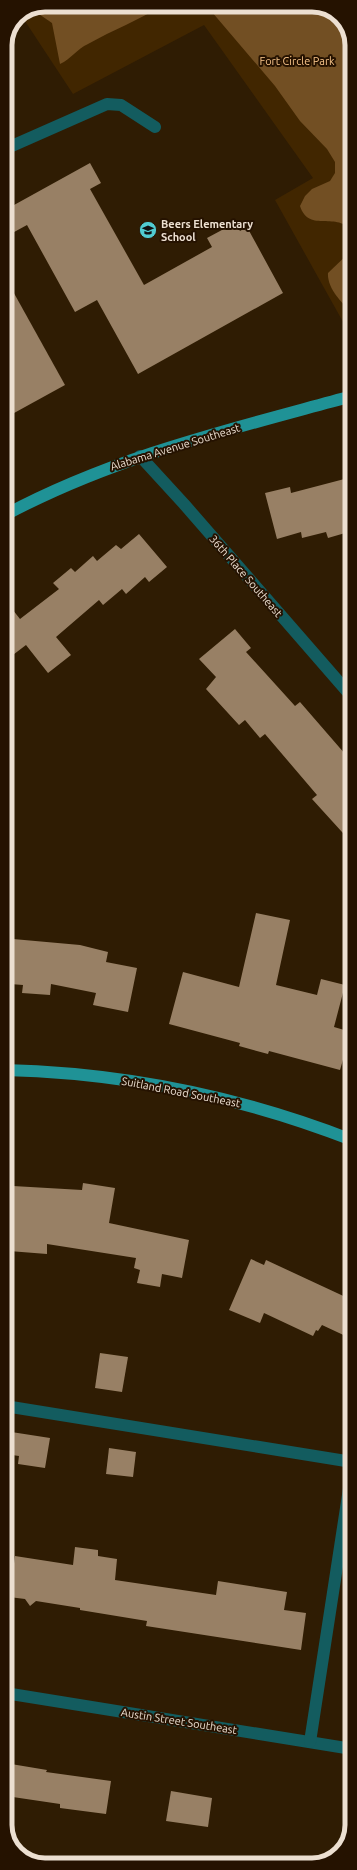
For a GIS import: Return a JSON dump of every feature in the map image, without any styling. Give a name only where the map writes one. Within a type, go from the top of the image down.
[{"type":"main road","name":"Alabama Avenue Southeast","points":[[12,511],[53,490],[140,456],[345,398]]},
{"type":"main road","name":"Suitland Road Southeast","points":[[12,1070],[109,1078],[207,1096],[263,1110],[345,1138]]},
{"type":"street","points":[[12,146],[106,104],[121,105],[155,127]]},
{"type":"street","name":"36th Place Southeast","points":[[140,456],[345,689]]},
{"type":"street","points":[[12,1407],[345,1461]]},
{"type":"street","points":[[310,1742],[345,1514]]},
{"type":"street","name":"Austin Street Southeast","points":[[12,1694],[345,1748]]},
{"type":"green space","name":"Fort Circle Park","points":[[45,12],[314,12],[328,16],[334,20],[341,29],[345,41],[345,325],[275,200],[313,178],[204,25],[73,94],[24,20],[27,18]]},
{"type":"green space","points":[[45,12],[150,12],[84,46],[60,64],[52,23],[38,13]]},
{"type":"green space","points":[[212,12],[314,12],[328,16],[337,23],[341,29],[345,41],[345,226],[332,221],[317,221],[310,219],[304,214],[300,206],[305,196],[312,189],[330,181],[335,173],[335,162],[327,149],[300,121],[275,86]]},
{"type":"green space","points":[[345,257],[345,305],[332,289],[328,279],[328,273]]},
{"type":"building","points":[[90,163],[101,183],[90,189],[144,285],[212,247],[207,238],[235,223],[240,231],[247,227],[283,293],[138,374],[97,300],[75,312],[27,225],[12,233],[12,206]]},
{"type":"building","points":[[12,290],[65,385],[12,414]]},
{"type":"building","points":[[345,479],[345,533],[328,538],[326,532],[302,538],[301,532],[277,539],[265,493],[290,487],[291,493]]},
{"type":"building","points":[[139,534],[167,567],[149,582],[145,577],[126,594],[122,589],[103,605],[99,600],[56,637],[71,655],[48,673],[26,645],[12,656],[12,609],[20,619],[59,589],[53,583],[71,568],[75,572],[93,556],[97,561],[116,545],[121,549]]},
{"type":"building","points":[[235,629],[251,648],[246,652],[295,706],[300,702],[345,754],[345,835],[312,799],[317,795],[265,734],[260,738],[245,720],[239,725],[206,689],[216,677],[199,659]]},
{"type":"building","points":[[256,913],[290,920],[276,985],[317,995],[321,979],[345,985],[334,1027],[345,1030],[345,1053],[340,1070],[269,1051],[268,1054],[239,1046],[240,1043],[169,1024],[183,972],[239,987]]},
{"type":"building","points":[[13,939],[80,945],[108,952],[106,962],[137,968],[128,1012],[93,1005],[96,993],[51,984],[50,995],[22,993],[23,985],[12,984]]},
{"type":"building","points":[[83,1183],[115,1188],[109,1223],[189,1240],[182,1278],[162,1274],[160,1287],[137,1283],[140,1270],[134,1268],[136,1258],[47,1244],[47,1254],[12,1251],[13,1186],[82,1190]]},
{"type":"building","points":[[251,1259],[264,1265],[266,1260],[345,1297],[345,1336],[322,1325],[318,1331],[316,1330],[313,1336],[264,1313],[260,1323],[229,1310]]},
{"type":"building","points":[[100,1353],[128,1357],[122,1392],[95,1388]]},
{"type":"building","points":[[12,1432],[50,1438],[45,1468],[18,1464],[19,1456],[12,1455]]},
{"type":"building","points":[[109,1448],[136,1452],[133,1477],[106,1474]]},
{"type":"building","points":[[75,1547],[98,1550],[98,1556],[117,1559],[115,1580],[216,1595],[218,1581],[287,1592],[284,1610],[306,1613],[301,1650],[146,1626],[147,1621],[80,1610],[80,1608],[36,1601],[30,1606],[25,1599],[12,1597],[12,1571],[15,1556],[73,1565]]},
{"type":"building","points":[[12,1764],[47,1770],[46,1772],[111,1781],[106,1814],[60,1808],[60,1804],[12,1797]]},
{"type":"building","points":[[171,1791],[212,1798],[208,1827],[166,1821]]},
{"type":"place","name":"Beers Elementary School","points":[[148,230]]}]
